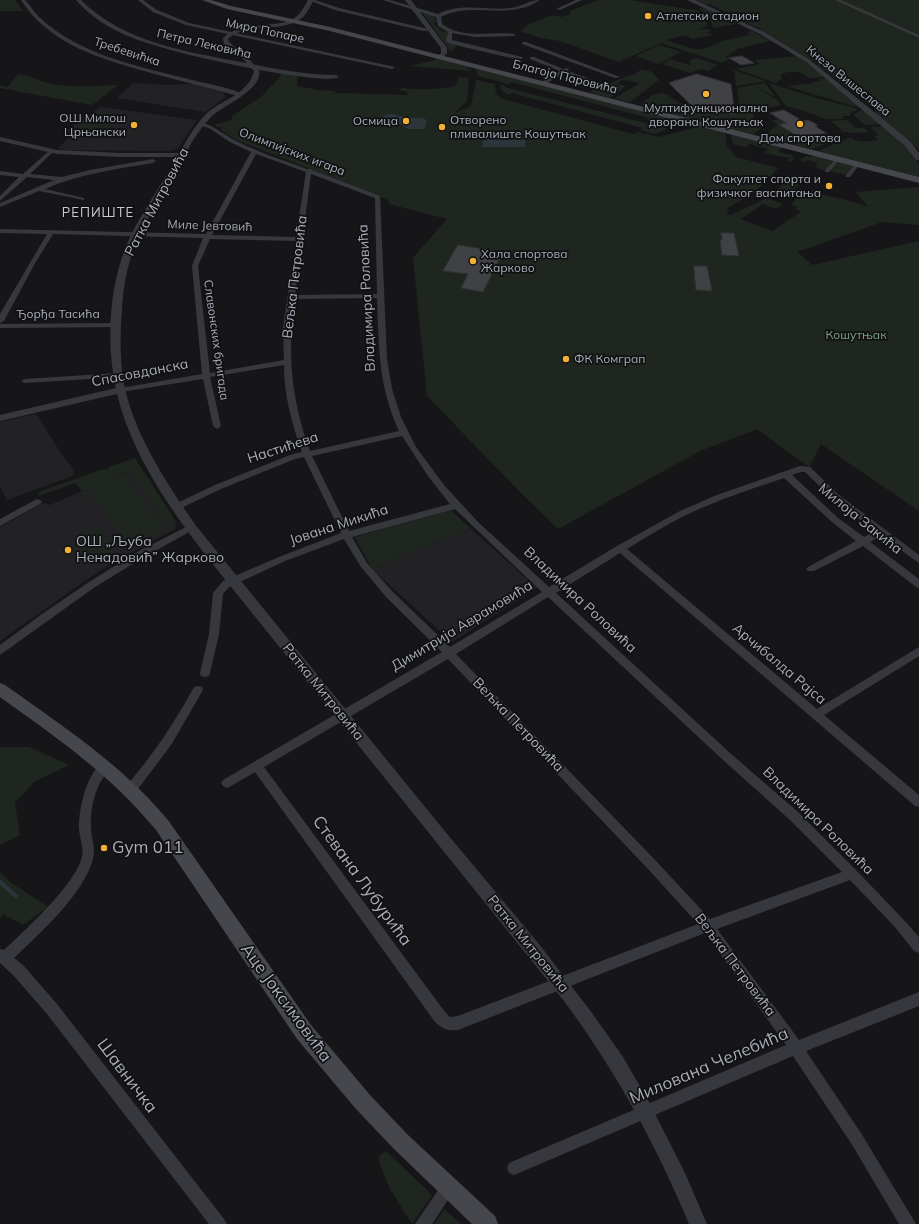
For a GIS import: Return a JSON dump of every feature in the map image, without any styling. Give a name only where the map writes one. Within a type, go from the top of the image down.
[{"type":"main road","name":"Благоја Паровића","points":[[205,0],[229,8],[293,20],[440,57],[919,180]]},
{"type":"main road","name":"Аце Јоксимовића","points":[[0,689],[106,766],[131,788],[145,803],[162,825],[300,1026],[317,1048],[363,1102],[448,1188],[487,1224]]},
{"type":"street","name":"Требевићка","points":[[23,0],[32,13],[46,26],[84,48],[121,62],[239,94]]},
{"type":"street","name":"Петра Лековића","points":[[78,0],[88,10],[107,22],[147,41],[186,52],[254,66],[336,78]]},
{"type":"street","name":"Мира Попаре","points":[[140,0],[155,11],[188,24],[392,67]]},
{"type":"street","points":[[254,66],[225,41],[226,37],[242,30],[293,20],[301,15],[311,0],[337,9],[424,30],[430,30]]},
{"type":"street","points":[[385,0],[438,16],[450,10],[461,8],[512,10],[538,0]]},
{"type":"street","points":[[408,0],[444,48],[444,53],[440,57]]},
{"type":"street","points":[[565,11],[556,8],[580,0]]},
{"type":"street","name":"Кнеза Вишеслава","points":[[690,0],[762,34],[808,61],[908,144],[919,158]]},
{"type":"street","points":[[837,0],[919,36]]},
{"type":"street","points":[[438,16],[440,26],[450,32],[514,35]]},
{"type":"street","points":[[450,32],[449,41],[453,43],[520,58]]},
{"type":"street","name":"Благоја Паровића","points":[[524,43],[616,77]]},
{"type":"street","name":"Благоја Паровића","points":[[532,58],[598,83]]},
{"type":"street","points":[[543,83],[565,71],[574,62]]},
{"type":"street","name":"Ратка Митровића","points":[[254,66],[257,71],[256,78],[249,87],[209,115],[201,124],[136,235],[124,265],[116,325],[118,375],[128,413],[143,450],[190,528],[560,983],[603,1041],[645,1112],[698,1224]]},
{"type":"street","name":"Олимпијских игара","points":[[201,124],[209,126],[232,141],[254,151],[309,170],[378,197]]},
{"type":"street","points":[[0,139],[50,152],[182,155]]},
{"type":"street","name":"Славонских бригада","points":[[217,426],[206,374],[195,272],[198,257],[207,238],[254,151]]},
{"type":"street","points":[[0,199],[50,152]]},
{"type":"street","points":[[128,165],[127,163],[130,155]]},
{"type":"street","points":[[827,171],[838,159]]},
{"type":"street","points":[[0,205],[62,179],[153,161]]},
{"type":"street","points":[[848,176],[858,164]]},
{"type":"street","name":"Вељка Петровића","points":[[309,170],[286,326],[288,386],[291,406],[307,454],[346,535],[364,565],[384,588],[449,653],[648,861],[708,926],[796,1048],[856,1138],[908,1224]]},
{"type":"street","points":[[0,173],[62,179]]},
{"type":"street","points":[[38,189],[82,199]]},
{"type":"street","name":"Владимира Роловића","points":[[378,197],[382,349],[385,373],[390,397],[404,433],[431,474],[457,505],[549,592],[794,816],[899,923],[919,947]]},
{"type":"street","name":"Миле Јевтовић","points":[[0,231],[299,240]]},
{"type":"street","points":[[0,321],[31,265],[51,233]]},
{"type":"street","points":[[291,297],[380,296]]},
{"type":"street","name":"Ђорђа Тасића","points":[[0,326],[116,325]]},
{"type":"street","name":"Спасовданска","points":[[0,418],[121,390],[206,374],[287,362]]},
{"type":"street","points":[[25,381],[118,375]]},
{"type":"street","name":"Настићева","points":[[176,507],[245,475],[307,454],[404,433]]},
{"type":"street","name":"Димитрија Аврамовића","points":[[227,783],[449,653],[620,548],[699,506],[806,468]]},
{"type":"street","name":"Милоја Закића","points":[[806,468],[836,497],[919,560]]},
{"type":"street","name":"Милоја Закића","points":[[786,474],[835,520],[919,584]]},
{"type":"street","points":[[0,523],[37,502]]},
{"type":"street","name":"Јована Микића","points":[[205,673],[214,634],[218,593],[223,586],[233,580],[346,535],[457,505]]},
{"type":"street","points":[[0,650],[115,569],[150,548],[190,528]]},
{"type":"street","points":[[811,569],[882,532]]},
{"type":"street","name":"Арчибалда Рајса","points":[[620,548],[918,800]]},
{"type":"street","points":[[817,714],[919,651]]},
{"type":"street","points":[[131,788],[151,765],[198,690]]},
{"type":"street","points":[[2,956],[54,909],[86,862],[89,852],[85,827],[88,806],[95,782],[100,772],[106,766]]},
{"type":"street","name":"Стевана Лубурића","points":[[257,766],[440,1017],[448,1024],[458,1023],[560,983]]},
{"type":"street","points":[[560,983],[708,926],[852,874]]},
{"type":"street","name":"Шавничка","points":[[2,956],[18,970],[56,1014],[219,1224]]},
{"type":"street","name":"Милована Челебића","points":[[514,1168],[645,1112],[704,1089],[796,1048],[919,999]]},
{"type":"street","points":[[423,1224],[448,1188]]},
{"type":"shaded area","points":[[133,83],[169,85],[193,84],[222,92],[226,97],[205,112],[117,98]]},
{"type":"shaded area","name":"ОШ Милош Црњански","points":[[101,107],[197,120],[178,148],[171,151],[64,150],[58,148],[72,135],[67,130]]},
{"type":"shaded area","name":"Осмица","points":[[392,114],[408,118],[424,118],[427,122],[425,128],[423,129],[408,129],[400,124],[387,122],[382,118],[385,115]]},
{"type":"shaded area","points":[[483,139],[525,140],[525,147],[482,147]]},
{"type":"shaded area","points":[[36,414],[74,471],[73,476],[7,500],[0,486],[0,422]]},
{"type":"shaded area","name":"ОШ „Љуба Ненадовић” Жарково","points":[[140,466],[176,522],[175,529],[99,571],[0,641],[0,527],[43,503],[50,505]]},
{"type":"shaded area","points":[[470,528],[537,588],[452,642],[372,569]]},
{"type":"green space","points":[[0,0],[15,0],[23,11],[0,11]]},
{"type":"green space","points":[[599,0],[629,0],[700,11],[699,13],[702,14],[707,23],[706,26],[700,30],[707,29],[712,31],[707,32],[713,35],[692,39],[686,35],[666,40],[694,49],[704,49],[722,41],[750,35],[747,32],[752,31],[770,41],[737,49],[726,57],[729,60],[722,63],[661,43],[619,62],[560,41],[541,38],[520,31],[530,24],[552,15],[561,17],[571,14],[570,11]]},
{"type":"green space","points":[[696,0],[919,0],[919,150],[909,139],[905,140],[874,112],[877,111],[813,61],[759,30],[761,29],[729,16],[732,15],[709,4],[706,5]]},
{"type":"green space","points":[[698,8],[707,9],[736,24],[713,28],[710,16]]},
{"type":"green space","points":[[422,12],[434,16],[436,22],[433,23],[441,31],[447,32],[447,36],[457,45],[451,52]]},
{"type":"green space","points":[[659,45],[681,52],[658,64],[636,56]]},
{"type":"green space","points":[[797,56],[825,77],[809,78],[799,72],[788,72],[781,74],[782,79],[776,83],[736,69],[760,64],[755,60]]},
{"type":"green space","points":[[438,58],[467,67],[471,71],[410,66],[432,61]]},
{"type":"green space","points":[[696,58],[718,65],[708,71],[701,69],[690,73],[662,64],[670,59],[689,65],[691,63],[688,62]]},
{"type":"green space","points":[[478,69],[690,124],[678,127],[647,120],[649,118],[511,82],[508,84],[478,76],[476,70]]},
{"type":"green space","points":[[642,69],[652,72],[659,80],[630,102],[614,99],[640,83],[622,80],[617,84],[626,86],[610,98],[589,92],[635,74]]},
{"type":"green space","points":[[734,70],[762,80],[766,81],[736,86]]},
{"type":"green space","name":"Кошутњак","points":[[280,72],[298,74],[297,86],[334,91],[336,93],[408,95],[407,92],[399,90],[402,88],[428,89],[455,86],[459,77],[469,78],[467,102],[455,113],[471,106],[476,80],[495,84],[496,94],[503,99],[633,134],[637,132],[659,137],[701,126],[725,133],[727,146],[736,157],[778,168],[754,191],[726,209],[729,211],[726,213],[730,215],[767,198],[783,204],[777,209],[763,204],[741,219],[772,231],[801,212],[795,209],[797,207],[791,205],[804,190],[868,207],[856,192],[919,187],[919,225],[882,222],[797,252],[812,265],[919,241],[919,511],[821,444],[809,467],[757,429],[700,451],[558,529],[427,396],[413,258],[447,219],[389,204],[388,200],[234,139],[220,129],[223,128],[222,127],[214,125],[232,120],[232,116],[261,97],[281,76]]},
{"type":"green space","points":[[18,74],[29,76],[47,83],[65,86],[118,85],[92,105],[0,88],[0,85],[8,87]]},
{"type":"green space","points":[[820,79],[827,79],[864,109],[789,87],[814,83],[812,82],[820,81]]},
{"type":"green space","points":[[765,83],[775,97],[756,87],[777,100],[781,105],[757,110],[739,104],[737,88]]},
{"type":"green space","points":[[769,83],[858,109],[850,114],[850,116],[842,116],[844,119],[826,119],[786,106]]},
{"type":"green space","points":[[501,84],[506,86],[504,87],[669,129],[654,134],[640,130],[642,128],[512,93],[508,95],[502,90]]},
{"type":"green space","points":[[663,93],[679,103],[690,104],[686,105],[691,110],[734,115],[733,105],[755,111],[753,118],[762,127],[753,135],[640,105],[652,95]]},
{"type":"green space","points":[[861,110],[865,111],[881,124],[865,125],[853,115]]},
{"type":"green space","points":[[100,112],[117,115],[97,129],[80,125]]},
{"type":"green space","points":[[778,119],[786,123],[779,126],[802,139],[826,133],[836,136],[834,141],[812,149],[765,137],[778,125],[771,121]]},
{"type":"green space","points":[[847,120],[856,128],[864,128],[869,132],[852,133],[840,131],[842,130],[830,121]]},
{"type":"green space","points":[[870,127],[884,127],[902,142],[919,164],[919,177],[818,151],[851,137],[857,141],[878,140],[874,136],[878,135]]},
{"type":"green space","points":[[731,134],[782,147],[778,152],[792,155],[794,159],[792,162],[787,161],[789,158],[765,153],[768,149],[750,144],[746,147],[733,144]]},
{"type":"green space","points":[[813,155],[854,165],[846,175],[816,168],[817,163],[808,160],[805,162],[800,160],[806,156],[811,157]]},
{"type":"green space","points":[[791,175],[805,178],[785,199],[772,195]]},
{"type":"green space","points":[[135,458],[176,522],[169,526],[128,471],[103,482],[123,474],[166,529],[129,545],[87,489],[82,491],[75,483],[39,496],[38,492],[103,469],[109,469],[109,467]]},
{"type":"green space","points":[[451,510],[470,528],[372,569],[355,537]]},
{"type":"green space","points":[[98,527],[116,553],[96,562],[78,535]]},
{"type":"green space","points":[[0,747],[29,747],[69,765],[34,782],[15,803],[20,835],[0,845]]},
{"type":"green space","points":[[0,872],[10,882],[48,907],[23,925],[3,914],[0,919]]},
{"type":"green space","points":[[386,1151],[432,1195],[412,1224],[390,1189],[380,1165],[379,1156]]},
{"type":"green space","points":[[444,1209],[461,1224],[434,1224]]},
{"type":"building","points":[[742,56],[754,63],[741,65],[729,58]]},
{"type":"building","name":"Мултифункционална дворана Кошутњак","points":[[697,74],[731,84],[735,115],[694,108],[669,83]]},
{"type":"building","name":"Дом спортова","points":[[784,110],[803,121],[808,120],[818,125],[815,126],[826,133],[802,139],[779,125],[786,123],[770,113]]},
{"type":"building","points":[[721,233],[734,233],[739,256],[722,255],[720,240],[722,240]]},
{"type":"building","name":"Хала спортова Жарково","points":[[458,245],[503,252],[483,292],[461,288],[468,274],[443,271]]},
{"type":"building","points":[[694,266],[707,266],[712,291],[696,290]]},
{"type":"waterway","points":[[0,882],[16,896]]},
{"type":"place","name":"Атлетски стадион","points":[[648,16]]},
{"type":"place","name":"Мултифункционална дворана Кошутњак","points":[[706,94]]},
{"type":"place","name":"Осмица","points":[[406,121]]},
{"type":"place","name":"Дом спортова","points":[[800,124]]},
{"type":"place","name":"ОШ Милош Црњански","points":[[134,125]]},
{"type":"place","name":"Отворено пливалиште Кошутњак","points":[[442,127]]},
{"type":"place","name":"Факултет спорта и физичког васпитања","points":[[829,186]]},
{"type":"place","name":"Хала спортова Жарково","points":[[473,261]]},
{"type":"place","name":"ФК Комграп","points":[[566,359]]},
{"type":"place","name":"ОШ „Љуба Ненадовић” Жарково","points":[[68,550]]},
{"type":"place","name":"Gym 011","points":[[104,848]]},
{"type":"district","name":"РЕПИШТЕ","points":[[98,213]]}]
